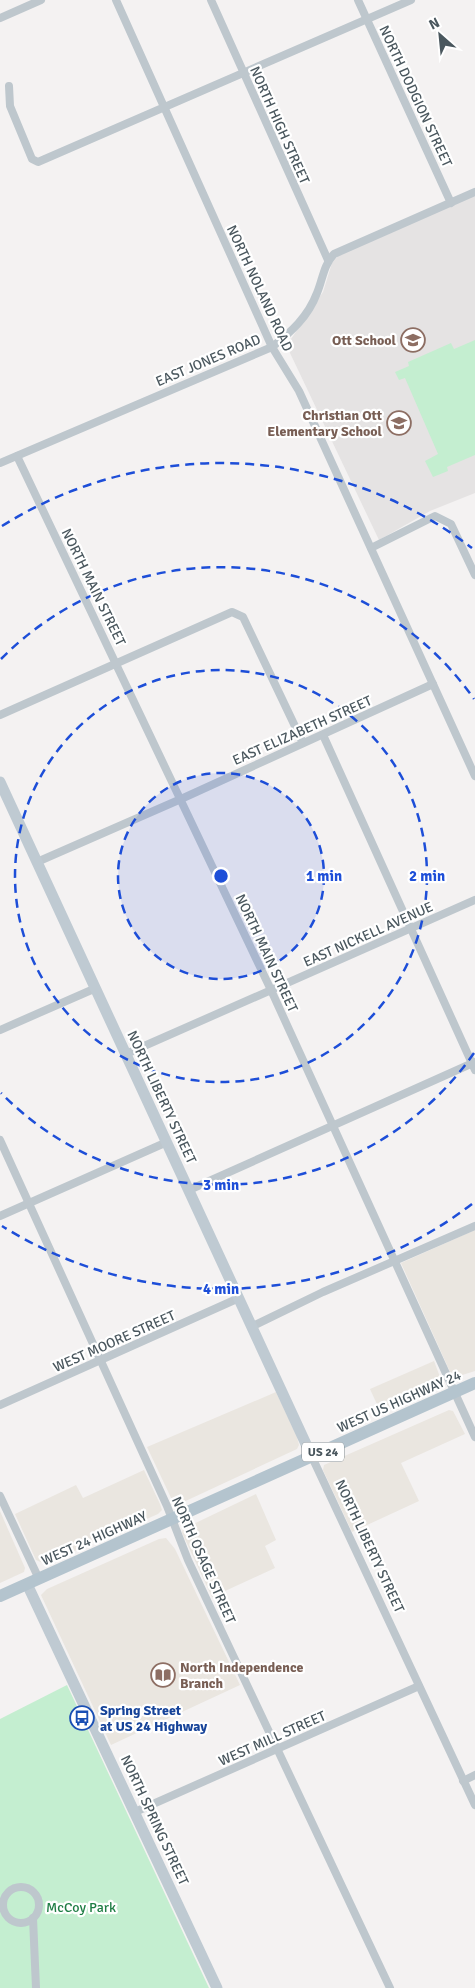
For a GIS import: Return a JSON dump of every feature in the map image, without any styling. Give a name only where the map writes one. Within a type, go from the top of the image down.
[{"type":"main road","name":"NORTH LIBERTY STREET","points":[[0,782],[312,1457]]},
{"type":"main road","name":"WEST US HIGHWAY 24","points":[[172,1520],[475,1384]]},
{"type":"main road","name":"WEST 24 HIGHWAY","points":[[33,1581],[172,1520]]},
{"type":"main road","name":"US 24","points":[[0,1596],[33,1581]]},
{"type":"main road","name":"NORTH SPRING STREET","points":[[33,1581],[135,1812],[217,1988]]},
{"type":"street","points":[[0,18],[41,0]]},
{"type":"street","name":"NORTH NOLAND ROAD","points":[[116,0],[272,347],[299,391],[475,776]]},
{"type":"street","name":"NORTH HIGH STREET","points":[[211,0],[328,260]]},
{"type":"street","name":"NORTH DODGION STREET","points":[[358,0],[451,203]]},
{"type":"street","points":[[9,86],[10,106],[32,159],[38,162],[412,0]]},
{"type":"street","points":[[328,260],[344,248],[475,192]]},
{"type":"street","name":"EAST JONES ROAD","points":[[0,463],[272,347],[293,330],[307,313],[317,293],[328,260]]},
{"type":"street","name":"NORTH MAIN STREET","points":[[17,456],[271,990],[475,1437]]},
{"type":"street","points":[[371,548],[435,516],[450,524],[475,575]]},
{"type":"street","points":[[0,714],[232,612],[243,617],[303,743]]},
{"type":"street","name":"EAST ELIZABETH STREET","points":[[37,862],[181,799],[433,684]]},
{"type":"street","points":[[189,1190],[333,1125],[474,1065],[322,735]]},
{"type":"street","name":"EAST NICKELL AVENUE","points":[[126,1054],[475,900]]},
{"type":"street","points":[[0,1030],[96,988]]},
{"type":"street","name":"NORTH OSAGE STREET","points":[[0,1140],[172,1520],[188,1560],[390,1988]]},
{"type":"street","points":[[0,1216],[167,1142]]},
{"type":"street","points":[[251,1327],[475,1226]]},
{"type":"street","name":"WEST MOORE STREET","points":[[0,1405],[239,1298]]},
{"type":"street","name":"NORTH LIBERTY STREET","points":[[312,1457],[475,1805]]},
{"type":"street","name":"NORTH SPRING STREET","points":[[0,1496],[33,1581]]},
{"type":"street","name":"WEST MILL STREET","points":[[135,1812],[278,1750],[418,1686]]},
{"type":"street","points":[[463,1781],[475,1775]]},
{"type":"street","points":[[33,1918],[23,1923],[17,1923],[7,1916],[3,1905],[6,1894],[10,1890],[22,1887],[33,1891],[39,1902],[39,1908],[33,1918],[36,1951],[36,1988]]},
{"type":"shaded area","name":"Christian Ott Elementary School","points":[[475,194],[475,493],[430,511],[379,540],[290,353],[289,342],[323,292],[332,263],[340,254]]},
{"type":"shaded area","points":[[475,1230],[475,1371],[456,1377],[451,1374],[401,1263]]},
{"type":"shaded area","points":[[434,1361],[440,1377],[437,1388],[381,1413],[370,1389]]},
{"type":"shaded area","points":[[276,1392],[297,1437],[299,1445],[297,1449],[177,1505],[173,1502],[147,1447]]},
{"type":"shaded area","points":[[449,1410],[453,1411],[465,1434],[401,1463],[419,1501],[352,1532],[323,1470],[324,1465]]},
{"type":"shaded area","points":[[144,1470],[162,1510],[158,1514],[45,1564],[36,1560],[15,1514],[76,1485],[83,1498]]},
{"type":"shaded area","points":[[256,1494],[276,1540],[265,1546],[275,1568],[212,1597],[182,1533],[183,1529]]},
{"type":"shaded area","points":[[0,1511],[25,1568],[24,1572],[0,1583]]},
{"type":"shaded area","points":[[166,1538],[175,1549],[240,1685],[111,1745],[41,1595],[47,1589],[159,1539]]},
{"type":"green space","points":[[475,340],[475,455],[447,467],[448,471],[433,477],[425,461],[438,454],[405,378],[399,380],[395,372],[409,366],[408,362],[451,343],[454,349]]},
{"type":"green space","name":"McCoy Park","points":[[67,1685],[209,1988],[0,1988],[0,1719]]},
{"type":"place","name":"Ott School","points":[[413,340]]},
{"type":"place","name":"Christian Ott Elementary School","points":[[399,423]]},
{"type":"place","name":"North Independence Branch","points":[[163,1675]]},
{"type":"place","name":"Spring Street at US 24 Highway","points":[[82,1718]]}]
